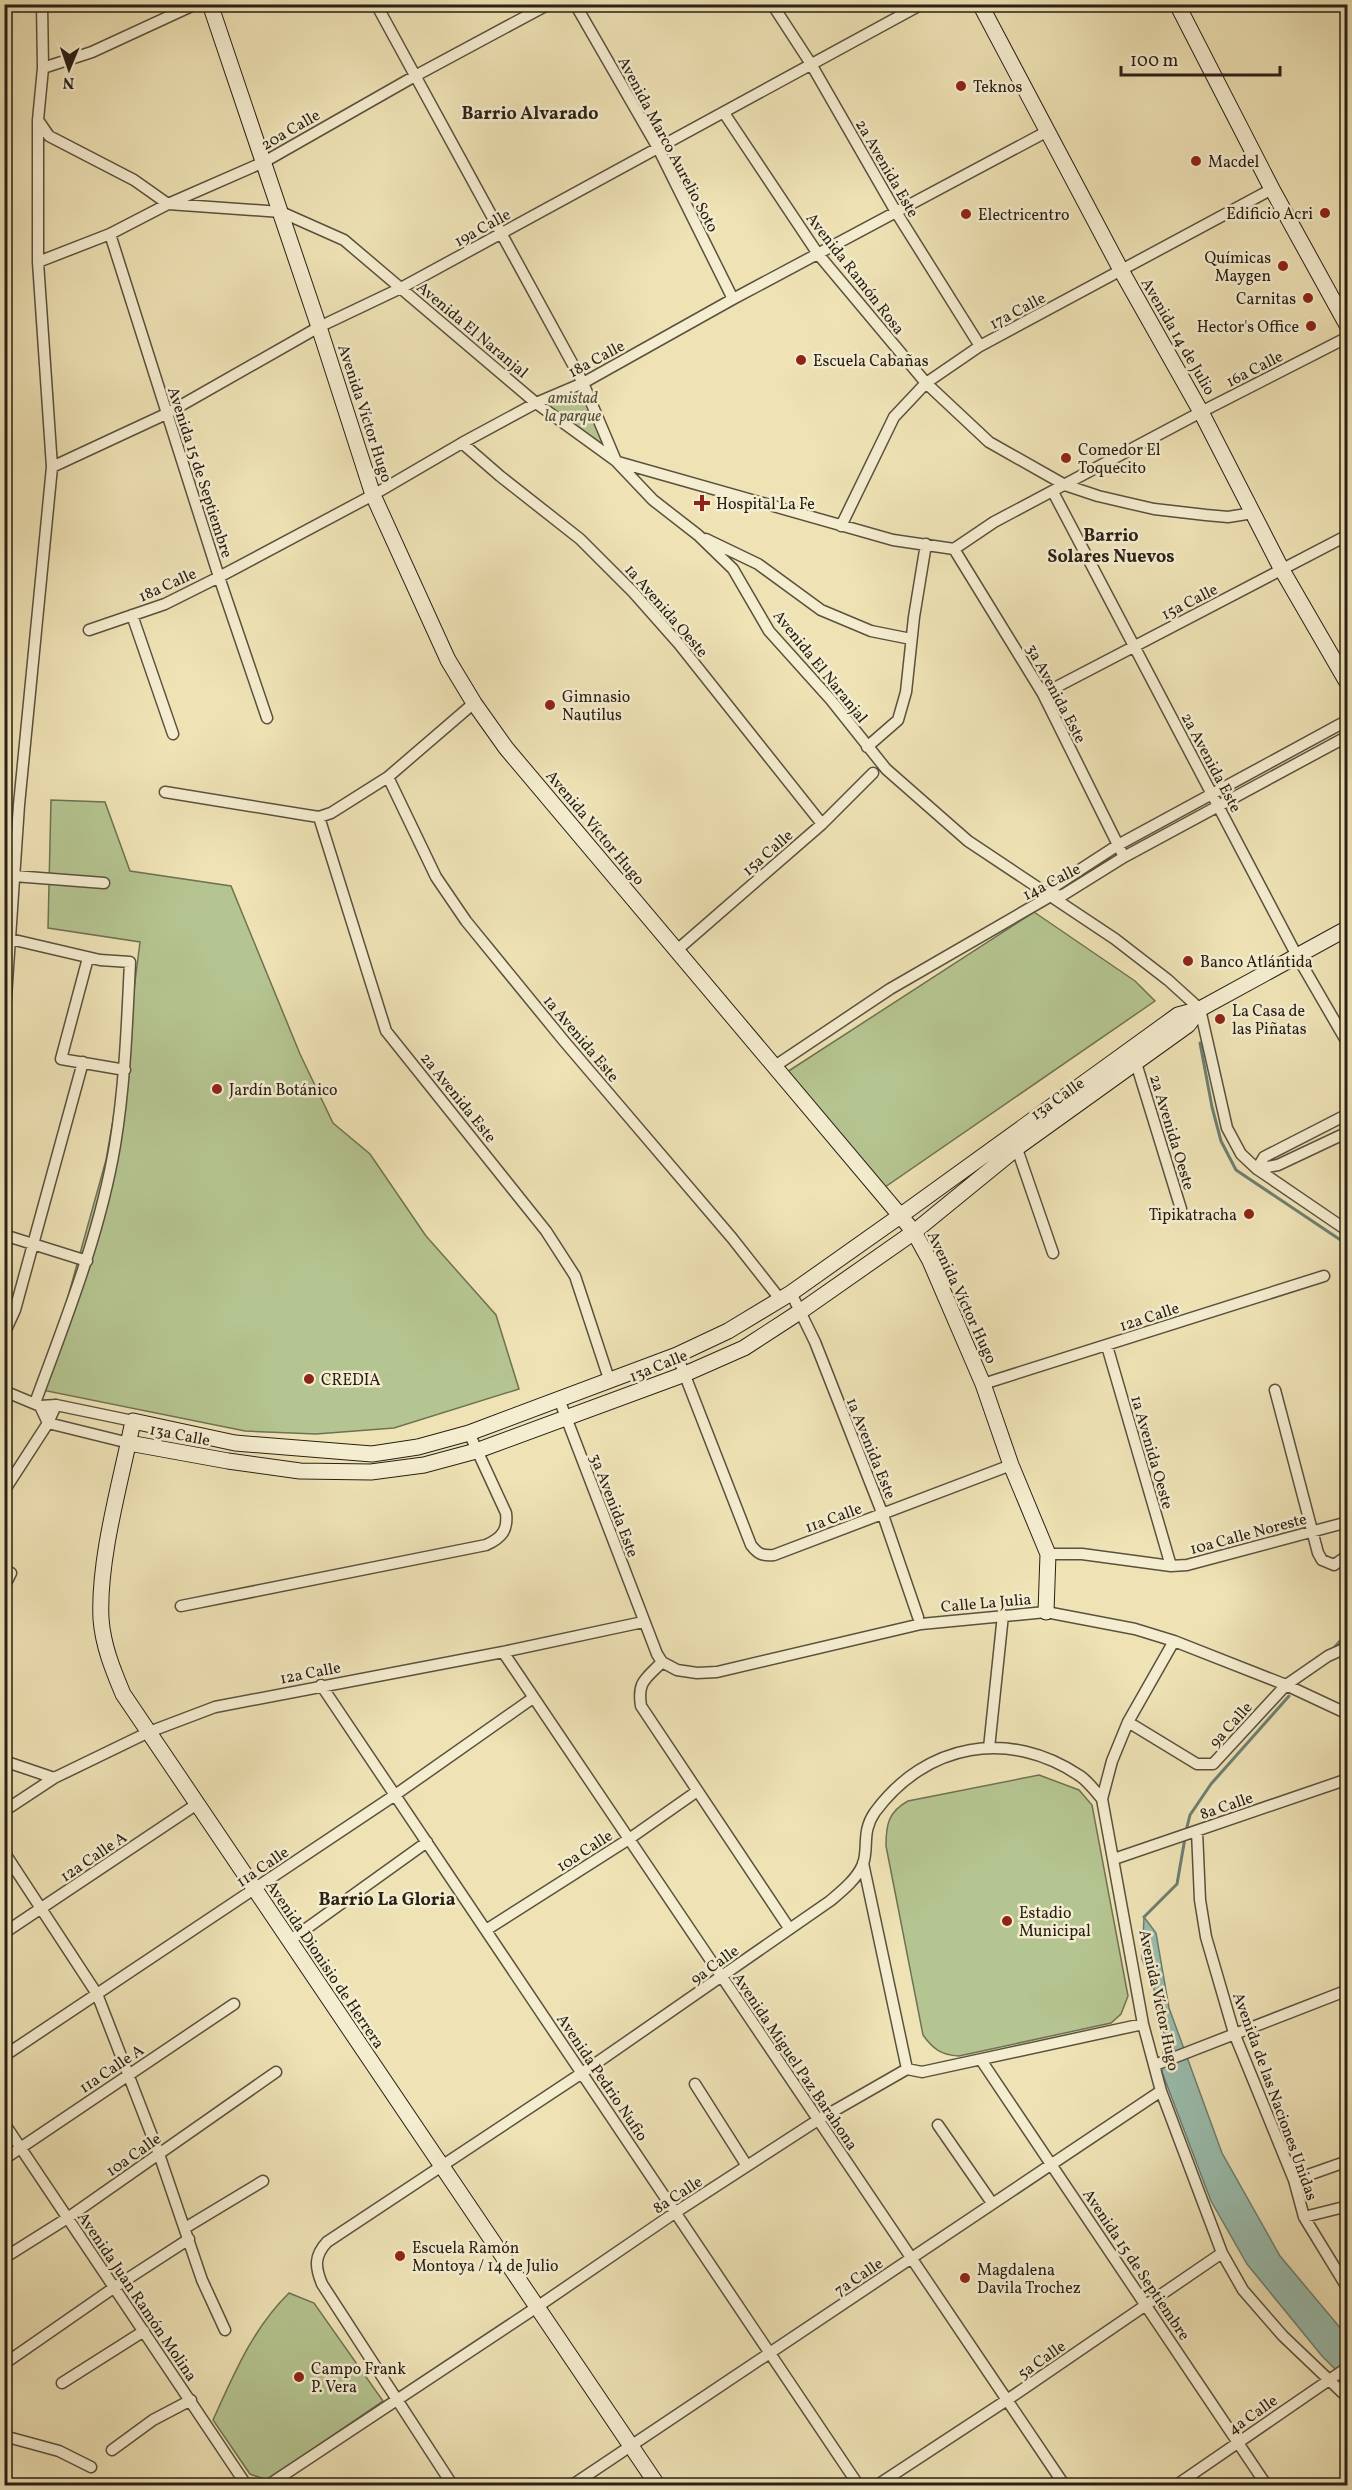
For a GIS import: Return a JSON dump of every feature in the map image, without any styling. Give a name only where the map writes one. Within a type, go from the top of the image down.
[{"type":"street","points":[[4,1028],[14,876],[52,467],[38,262],[38,120],[42,68],[42,4]]},
{"type":"street","points":[[42,68],[92,52],[196,4]]},
{"type":"street","name":"Avenida Víctor Hugo","points":[[210,4],[320,327],[373,495],[448,660],[474,703],[506,748],[914,1232],[930,1262],[983,1384],[1011,1465],[1048,1554],[1046,1612]]},
{"type":"street","points":[[376,4],[583,383],[616,461],[893,540],[954,549]]},
{"type":"street","name":"20a Calle","points":[[38,262],[110,234],[168,204],[264,162],[415,76],[549,4]]},
{"type":"street","name":"Avenida Marco Aurelio Soto","points":[[575,4],[658,148],[733,299]]},
{"type":"street","name":"2a Avenida Este","points":[[772,4],[811,64],[896,212],[980,346]]},
{"type":"street","name":"19a Calle","points":[[52,467],[166,414],[320,327],[401,288],[922,4]]},
{"type":"street","name":"Avenida 14 de Julio","points":[[980,4],[1046,132],[1201,412],[1282,570],[1347,684]]},
{"type":"street","points":[[1177,4],[1272,189],[1347,327]]},
{"type":"street","name":"Avenida Ramón Rosa","points":[[724,113],[818,254],[926,383],[989,442],[1065,485],[1098,496],[1154,509],[1228,517],[1253,513]]},
{"type":"street","points":[[38,120],[49,136],[134,180],[168,204]]},
{"type":"street","name":"18a Calle","points":[[89,630],[165,604],[219,577],[373,495],[536,403],[583,383],[733,299],[1046,132]]},
{"type":"street","name":"17a Calle","points":[[841,526],[894,417],[926,383],[980,346],[1122,272],[1272,189]]},
{"type":"street","name":"Avenida El Naranjal","points":[[168,204],[281,212],[344,240],[536,403],[616,461],[653,500],[698,535],[733,569],[769,631],[831,700],[886,769],[968,841],[1114,939],[1168,980],[1200,1009]]},
{"type":"street","name":"Avenida 15 de Septiembre","points":[[110,234],[166,414],[267,718]]},
{"type":"street","name":"16a Calle","points":[[954,549],[994,522],[1347,337]]},
{"type":"street","name":"1a Avenida Oeste","points":[[462,443],[580,539],[633,592],[679,644],[822,824]]},
{"type":"street","name":"2a Avenida Este","points":[[1053,492],[1298,956],[1347,1044]]},
{"type":"street","points":[[698,535],[758,564],[821,610],[871,631],[911,639]]},
{"type":"street","name":"15a Calle","points":[[1044,694],[1347,535]]},
{"type":"street","points":[[867,747],[898,720],[906,692],[911,639],[926,544]]},
{"type":"street","name":"3a Avenida Este","points":[[954,549],[1044,694],[1124,857]]},
{"type":"street","points":[[132,615],[173,734]]},
{"type":"street","points":[[165,792],[319,817],[331,813],[388,777],[474,703]]},
{"type":"street","points":[[1049,897],[1055,886],[1118,845],[1347,720]]},
{"type":"street","name":"14a Calle","points":[[775,1066],[890,989],[1049,897],[1063,895],[1124,857],[1347,736]]},
{"type":"street","name":"15a Calle","points":[[677,950],[822,824],[873,773]]},
{"type":"street","name":"1a Avenida Este","points":[[388,777],[436,877],[466,921],[564,1041],[732,1238],[801,1311],[883,1515],[918,1617]]},
{"type":"street","name":"2a Avenida Este","points":[[319,817],[386,1031],[546,1231],[575,1276],[609,1379]]},
{"type":"street","points":[[14,876],[104,882]]},
{"type":"street","name":"13a Calle","points":[[4,1391],[38,1404],[56,1405],[235,1443],[372,1454],[418,1447],[469,1433],[677,1355],[728,1331],[785,1296],[1014,1141],[1132,1057],[1188,1025],[1200,1009],[1347,928]]},
{"type":"street","points":[[10,939],[88,958],[130,962],[125,1070],[114,1147],[87,1261],[38,1404],[48,1423]]},
{"type":"street","points":[[88,958],[61,1059],[125,1070]]},
{"type":"street","points":[[1200,1009],[1227,1128],[1241,1154],[1257,1169],[1347,1231]]},
{"type":"street","name":"2a Avenida Oeste","points":[[1132,1057],[1181,1209]]},
{"type":"street","points":[[4,1334],[15,1310],[83,1062]]},
{"type":"street","points":[[1257,1169],[1264,1157],[1347,1114]]},
{"type":"street","points":[[1257,1169],[1278,1165],[1347,1132]]},
{"type":"street","points":[[1014,1141],[1053,1253]]},
{"type":"street","name":"13a Calle","points":[[48,1423],[129,1443],[300,1471],[371,1472],[424,1465],[477,1451],[685,1374],[744,1348],[914,1232],[1014,1141]]},
{"type":"street","points":[[4,1235],[87,1261]]},
{"type":"street","name":"12a Calle","points":[[983,1384],[1324,1276]]},
{"type":"street","name":"1a Avenida Oeste","points":[[1107,1346],[1171,1566]]},
{"type":"street","points":[[677,1355],[685,1374]]},
{"type":"street","name":"11a Calle","points":[[685,1374],[751,1545],[757,1553],[764,1556],[774,1555],[883,1515],[1011,1465]]},
{"type":"street","points":[[1275,1390],[1318,1553],[1322,1560],[1334,1565],[1347,1555]]},
{"type":"street","name":"3a Avenida Este","points":[[559,1399],[643,1622]]},
{"type":"street","points":[[4,1491],[48,1423],[56,1405]]},
{"type":"street","name":"Avenida Dionisio de Herrera","points":[[133,1421],[104,1565],[101,1620],[107,1655],[123,1694],[658,2486]]},
{"type":"street","points":[[181,1606],[486,1545],[496,1540],[504,1533],[507,1524],[506,1513],[469,1433]]},
{"type":"street","points":[[300,1471],[303,1449]]},
{"type":"street","name":"10a Calle Noreste","points":[[1048,1554],[1082,1554],[1171,1566],[1203,1562],[1347,1522]]},
{"type":"street","points":[[4,1587],[11,1573]]},
{"type":"street","name":"Calle La Julia","points":[[663,1662],[677,1670],[687,1672],[717,1672],[921,1624],[1046,1612],[1136,1629],[1174,1641],[1287,1686],[1347,1714]]},
{"type":"street","points":[[989,1748],[1003,1615]]},
{"type":"street","points":[[643,1622],[663,1662],[644,1680],[638,1691],[641,1706],[789,1928]]},
{"type":"street","name":"12a Calle","points":[[4,1811],[54,1778],[149,1732],[215,1707],[503,1652],[643,1622]]},
{"type":"street","name":"Avenida Víctor Hugo","points":[[1174,1641],[1159,1672],[1128,1722],[1112,1761],[1102,1799],[1143,2024],[1161,2091],[1222,2253],[1243,2290],[1283,2336],[1347,2398]]},
{"type":"street","name":"9a Calle","points":[[1128,1722],[1197,1764],[1213,1764],[1287,1686],[1328,1656],[1347,1647]]},
{"type":"street","name":"Avenida Miguel Paz Barahona","points":[[503,1652],[1065,2486]]},
{"type":"street","name":"Avenida Pedrio Nufio","points":[[321,1685],[859,2486]]},
{"type":"street","name":"11a Calle","points":[[4,2056],[395,1795],[533,1698]]},
{"type":"street","points":[[907,2069],[863,1863],[864,1836],[874,1814],[894,1788],[925,1764],[957,1752],[989,1748],[1030,1752],[1057,1762],[1082,1777],[1102,1799]]},
{"type":"street","points":[[4,1761],[54,1778]]},
{"type":"street","name":"8a Calle","points":[[1114,1859],[1347,1779]]},
{"type":"street","name":"10a Calle","points":[[486,1930],[628,1839],[696,1791]]},
{"type":"street","name":"12a Calle A","points":[[4,1933],[197,1804]]},
{"type":"street","name":"Avenida de las Naciones Unidas","points":[[1197,1831],[1200,1900],[1206,1937],[1234,2033],[1294,2180],[1304,2217],[1347,2289]]},
{"type":"street","points":[[289,1941],[427,1842]]},
{"type":"street","points":[[4,1852],[43,1908],[97,1994],[159,2154],[202,2280],[225,2330]]},
{"type":"street","name":"9a Calle","points":[[395,2400],[322,2284],[315,2261],[319,2251],[327,2242],[582,2073],[830,1901],[848,1886],[863,1863]]},
{"type":"street","points":[[1155,2065],[1347,1990]]},
{"type":"street","name":"11a Calle A","points":[[4,2158],[234,2004]]},
{"type":"street","name":"8a Calle","points":[[267,2486],[676,2212],[818,2120],[907,2069],[922,2072],[1143,2024]]},
{"type":"street","name":"Avenida 15 de Septiembre","points":[[981,2060],[1268,2486]]},
{"type":"street","name":"10a Calle","points":[[4,2258],[66,2219],[276,2072]]},
{"type":"street","points":[[695,2084],[747,2166]]},
{"type":"street","name":"7a Calle","points":[[571,2486],[1161,2091]]},
{"type":"street","name":"Avenida Juan Ramón Molina","points":[[4,2123],[66,2219],[115,2287],[247,2486]]},
{"type":"street","points":[[938,2125],[992,2203]]},
{"type":"street","points":[[1294,2180],[1347,2161]]},
{"type":"street","points":[[185,2228],[263,2181]]},
{"type":"street","points":[[1304,2217],[1347,2206]]},
{"type":"street","points":[[4,2364],[189,2239]]},
{"type":"street","name":"5a Calle","points":[[876,2486],[1007,2400],[1222,2253]]},
{"type":"street","points":[[62,2383],[144,2331]]},
{"type":"street","name":"4a Calle","points":[[1175,2486],[1343,2370]]},
{"type":"street","points":[[112,2450],[153,2420],[191,2400]]},
{"type":"street","points":[[395,2400],[453,2486]]},
{"type":"street","points":[[4,2436],[59,2451],[91,2467]]},
{"type":"green space","name":"amistad la parque","points":[[583,383],[607,450],[536,403]]},
{"type":"green space","name":"Jardín Botánico","points":[[51,800],[105,802],[130,871],[231,886],[300,1054],[333,1123],[370,1154],[426,1236],[496,1315],[519,1389],[394,1428],[316,1434],[245,1431],[42,1390],[106,1160],[129,1029],[140,942],[48,928]]},
{"type":"green space","points":[[1034,912],[1135,981],[1155,1001],[885,1187],[787,1072]]},
{"type":"green space","name":"Estadio Municipal","points":[[1039,1775],[1079,1790],[1092,1805],[1128,1996],[1121,2014],[1111,2023],[959,2056],[942,2053],[934,2048],[923,2035],[886,1846],[889,1820],[901,1805],[908,1801]]},
{"type":"green space","name":"Campo Frank P. Vera","points":[[289,2293],[314,2303],[383,2401],[267,2480],[250,2474],[213,2420],[255,2336]]},
{"type":"shaded area","points":[[1144,1917],[1156,1933],[1169,2008],[1222,2153],[1280,2256],[1347,2336],[1347,2381],[1322,2356],[1247,2264],[1211,2201],[1162,2072],[1164,2028],[1154,1989],[1142,1959]]},
{"type":"waterway","points":[[1200,1043],[1221,1141],[1236,1170],[1348,1245]]},
{"type":"waterway","points":[[1333,1649],[1348,1632]]},
{"type":"waterway","points":[[1186,1831],[1190,1815],[1211,1784],[1289,1696]]},
{"type":"waterway","points":[[1144,1917],[1177,1884],[1185,1838]]},
{"type":"place","name":"Teknos","points":[[961,86]]},
{"type":"place","name":"Macdel","points":[[1196,161]]},
{"type":"place","name":"Edificio Acri","points":[[1325,213]]},
{"type":"place","name":"Electricentro","points":[[966,214]]},
{"type":"place","name":"Químicas Maygen","points":[[1283,266]]},
{"type":"place","name":"Carnitas","points":[[1308,298]]},
{"type":"place","name":"Hector's Office","points":[[1311,326]]},
{"type":"place","name":"Escuela Cabañas","points":[[801,360]]},
{"type":"place","name":"Comedor El Toquecito","points":[[1066,458]]},
{"type":"place","name":"Hospital La Fe","points":[[702,503]]},
{"type":"place","name":"Gimnasio Nautilus","points":[[550,705]]},
{"type":"place","name":"Banco Atlántida","points":[[1188,961]]},
{"type":"place","name":"La Casa de las Piñatas","points":[[1220,1019]]},
{"type":"place","name":"Jardín Botánico","points":[[217,1089]]},
{"type":"place","name":"Tipikatracha","points":[[1249,1214]]},
{"type":"place","name":"CREDIA","points":[[309,1379]]},
{"type":"place","name":"Estadio Municipal","points":[[1007,1921]]},
{"type":"place","name":"Escuela Ramón Montoya / 14 de Julio","points":[[400,2256]]},
{"type":"place","name":"Magdalena Davila Trochez","points":[[965,2278]]},
{"type":"place","name":"Campo Frank P. Vera","points":[[299,2377]]},
{"type":"district","name":"Barrio Alvarado","points":[[530,113]]},
{"type":"district","name":"Barrio Solares Nuevos","points":[[1111,545]]},
{"type":"district","name":"Barrio La Gloria","points":[[387,1899]]}]
